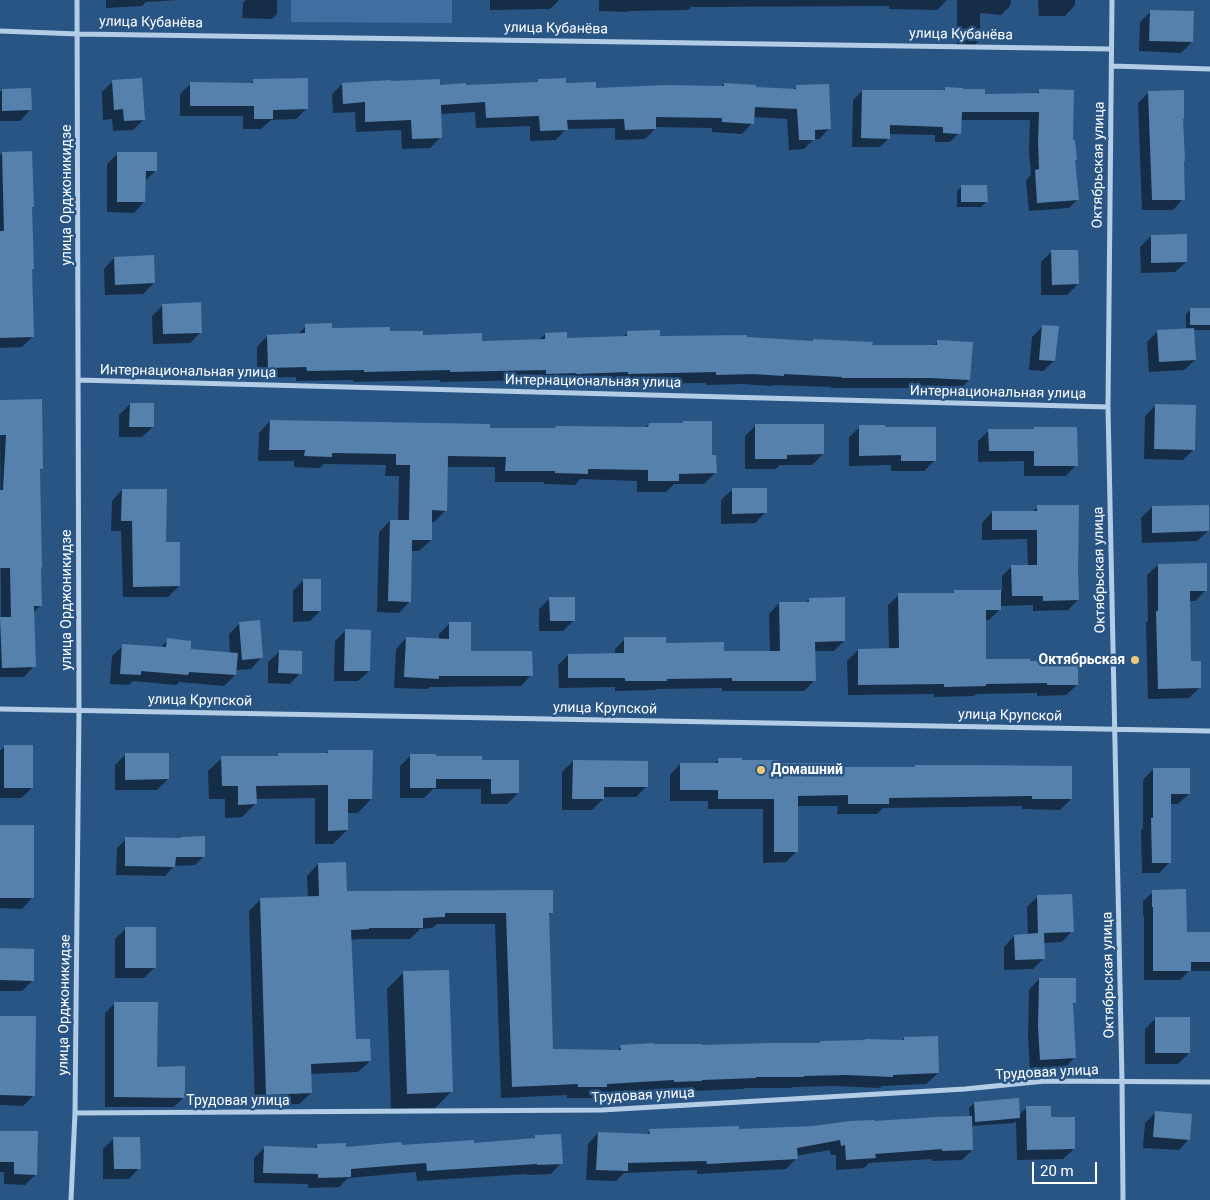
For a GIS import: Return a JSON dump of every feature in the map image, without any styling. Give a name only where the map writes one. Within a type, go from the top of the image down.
[{"type":"street","name":"улица Орджоникидзе","points":[[71,1200],[75,1113],[79,710],[77,0]]},
{"type":"street","name":"Октябрьская улица","points":[[1112,0],[1108,407],[1123,1200]]},
{"type":"street","name":"улица Кубанёва","points":[[0,31],[78,34],[1111,49]]},
{"type":"street","points":[[1112,66],[1210,69]]},
{"type":"street","name":"Интернациональная улица","points":[[78,380],[1108,407]]},
{"type":"street","name":"улица Крупской","points":[[0,709],[1210,731]]},
{"type":"street","name":"Трудовая улица","points":[[75,1113],[602,1110],[965,1089],[1044,1081],[1210,1082]]},
{"type":"shaded area","points":[[291,0],[452,0],[452,23],[291,22]]},
{"type":"building","points":[[1150,10],[1194,11],[1193,42],[1149,41]]},
{"type":"building","points":[[142,78],[145,120],[124,121],[123,109],[114,110],[112,80]]},
{"type":"building","points":[[308,78],[308,109],[273,110],[273,119],[254,119],[254,106],[190,106],[190,82],[253,83],[253,79]]},
{"type":"building","points":[[566,78],[566,83],[596,82],[596,88],[666,85],[724,86],[724,83],[796,89],[796,85],[829,84],[831,129],[815,130],[815,140],[799,140],[797,109],[755,107],[754,124],[722,122],[722,118],[656,117],[656,129],[625,130],[624,119],[567,120],[568,130],[540,131],[539,116],[486,118],[485,102],[441,105],[442,138],[412,139],[411,120],[365,122],[365,102],[343,104],[342,83],[440,79],[440,85],[466,83],[466,85],[538,82],[538,79]]},
{"type":"building","points":[[945,87],[985,89],[985,94],[1039,93],[1039,89],[1074,90],[1073,140],[1075,140],[1077,160],[1075,160],[1079,200],[1037,203],[1035,170],[1039,169],[1039,112],[962,112],[961,134],[943,133],[943,127],[890,125],[890,139],[861,138],[862,90],[945,90]]},
{"type":"building","points":[[31,88],[32,110],[2,111],[2,89]]},
{"type":"building","points":[[1184,90],[1185,200],[1152,200],[1148,91]]},
{"type":"building","points":[[32,151],[34,337],[0,338],[0,231],[4,231],[2,152]]},
{"type":"building","points":[[117,152],[157,152],[157,171],[146,171],[145,202],[117,202]]},
{"type":"building","points":[[961,185],[987,185],[988,202],[961,202]]},
{"type":"building","points":[[1187,234],[1187,262],[1151,263],[1151,235]]},
{"type":"building","points":[[1051,250],[1078,250],[1079,284],[1052,285]]},
{"type":"building","points":[[154,255],[155,283],[115,285],[114,257]]},
{"type":"building","points":[[201,302],[202,333],[163,334],[162,304]]},
{"type":"building","points":[[1190,308],[1210,308],[1210,325],[1190,325]]},
{"type":"building","points":[[332,323],[332,328],[390,327],[390,331],[423,331],[423,335],[482,333],[482,341],[545,339],[545,333],[567,332],[567,338],[627,336],[627,331],[660,330],[660,336],[747,335],[747,337],[813,341],[813,339],[873,342],[872,345],[937,345],[937,340],[973,342],[970,380],[842,378],[784,374],[784,376],[753,374],[716,375],[716,372],[546,374],[546,370],[364,372],[364,370],[307,371],[306,367],[268,368],[267,335],[305,333],[305,324]]},
{"type":"building","points":[[1042,325],[1059,326],[1055,361],[1039,360]]},
{"type":"building","points":[[1194,328],[1196,360],[1159,362],[1157,330]]},
{"type":"building","points":[[42,399],[43,469],[40,469],[42,606],[34,606],[36,667],[2,668],[0,617],[11,617],[10,568],[0,568],[0,490],[3,490],[6,435],[0,435],[0,400]]},
{"type":"building","points":[[130,403],[154,403],[154,427],[129,427]]},
{"type":"building","points":[[1155,404],[1196,405],[1195,450],[1154,449]]},
{"type":"building","points":[[270,420],[490,424],[490,428],[555,428],[556,426],[648,427],[649,423],[712,421],[712,455],[716,455],[717,473],[679,474],[679,481],[648,481],[648,470],[588,469],[588,474],[555,473],[555,471],[505,471],[506,457],[448,456],[447,511],[432,510],[432,540],[412,540],[411,602],[388,601],[390,520],[409,520],[410,465],[396,465],[396,454],[332,453],[332,457],[304,456],[305,450],[269,450]]},
{"type":"building","points":[[755,424],[824,424],[824,454],[787,455],[787,459],[755,459]]},
{"type":"building","points":[[859,425],[936,427],[936,461],[901,461],[901,455],[859,456]]},
{"type":"building","points":[[1034,427],[1077,427],[1078,466],[1034,466],[1034,451],[989,451],[988,429],[1034,429]]},
{"type":"building","points":[[732,488],[767,488],[767,513],[732,514]]},
{"type":"building","points":[[122,489],[167,489],[166,542],[180,542],[180,586],[133,587],[132,521],[121,521]]},
{"type":"building","points":[[1037,505],[1079,505],[1079,600],[1043,601],[1043,596],[1012,596],[1011,565],[1037,565],[1037,530],[992,530],[992,511],[1037,511]]},
{"type":"building","points":[[1209,505],[1209,531],[1152,533],[1152,506]]},
{"type":"building","points":[[1207,563],[1207,591],[1190,591],[1191,661],[1201,661],[1201,688],[1158,689],[1156,611],[1158,611],[1158,564]]},
{"type":"building","points":[[303,579],[321,579],[321,611],[303,611]]},
{"type":"building","points":[[954,590],[1001,590],[1001,610],[986,610],[986,659],[1078,661],[1078,685],[1047,685],[1047,683],[944,687],[944,684],[858,685],[858,649],[899,648],[898,593],[954,593]]},
{"type":"building","points":[[549,597],[575,597],[575,621],[550,621]]},
{"type":"building","points":[[845,597],[845,641],[815,642],[816,681],[732,681],[732,678],[625,681],[625,678],[568,678],[568,654],[624,653],[624,637],[666,637],[666,643],[724,642],[724,651],[780,651],[779,602],[809,602],[809,598]]},
{"type":"building","points":[[260,620],[263,658],[242,660],[239,622]]},
{"type":"building","points":[[449,622],[471,622],[471,651],[532,651],[533,676],[439,676],[439,679],[404,677],[406,637],[449,639]]},
{"type":"building","points":[[345,629],[371,630],[370,671],[344,671]]},
{"type":"building","points":[[167,638],[191,641],[191,649],[238,653],[236,675],[189,672],[188,675],[141,671],[141,675],[120,674],[122,644],[166,647]]},
{"type":"building","points":[[279,650],[302,651],[302,674],[278,673]]},
{"type":"building","points":[[4,745],[33,745],[33,788],[4,788]]},
{"type":"building","points":[[328,750],[373,750],[372,799],[348,799],[348,830],[328,831],[328,785],[256,786],[257,804],[238,805],[238,786],[222,786],[221,756],[278,756],[278,753],[328,753]]},
{"type":"building","points":[[125,753],[169,753],[169,779],[125,780]]},
{"type":"building","points":[[410,754],[482,756],[482,760],[519,760],[519,793],[491,794],[491,779],[436,779],[436,788],[410,788]]},
{"type":"building","points":[[718,758],[778,760],[778,763],[835,763],[835,767],[915,767],[915,765],[1072,766],[1072,799],[1032,799],[1032,796],[889,798],[889,804],[848,804],[848,795],[798,796],[798,852],[774,852],[774,799],[718,799],[718,790],[680,790],[680,763],[718,763]]},
{"type":"building","points":[[573,760],[648,761],[648,787],[604,787],[604,799],[572,799]]},
{"type":"building","points":[[1153,768],[1190,768],[1190,794],[1171,794],[1171,863],[1152,863]]},
{"type":"building","points":[[0,825],[34,825],[34,898],[0,898]]},
{"type":"building","points":[[205,836],[205,857],[176,857],[175,867],[125,866],[125,837],[181,838]]},
{"type":"building","points":[[346,862],[347,891],[553,890],[553,913],[549,913],[553,1049],[621,1050],[620,1045],[654,1043],[702,1045],[820,1043],[820,1041],[904,1040],[904,1037],[938,1036],[939,1073],[893,1075],[893,1077],[846,1075],[756,1077],[674,1082],[674,1080],[607,1084],[607,1087],[578,1087],[578,1084],[512,1087],[506,913],[445,913],[445,917],[423,918],[423,928],[351,930],[356,1039],[370,1039],[371,1061],[311,1064],[312,1093],[266,1095],[260,898],[319,896],[318,863]]},
{"type":"building","points":[[1186,889],[1187,932],[1210,932],[1210,962],[1191,962],[1191,971],[1153,971],[1152,890]]},
{"type":"building","points":[[1072,894],[1074,932],[1044,933],[1045,959],[1015,960],[1014,935],[1038,933],[1037,895]]},
{"type":"building","points":[[125,927],[156,927],[156,968],[125,968]]},
{"type":"building","points":[[0,948],[34,949],[34,981],[0,980]]},
{"type":"building","points":[[449,970],[453,1092],[407,1094],[403,971]]},
{"type":"building","points":[[1039,978],[1076,978],[1076,1003],[1073,1003],[1076,1058],[1040,1060],[1038,1027]]},
{"type":"building","points":[[114,1002],[158,1002],[157,1067],[185,1066],[185,1098],[114,1097]]},
{"type":"building","points":[[0,1016],[36,1016],[35,1096],[0,1095]]},
{"type":"building","points":[[1155,1017],[1190,1017],[1190,1053],[1155,1053]]},
{"type":"building","points":[[1019,1098],[1020,1118],[975,1122],[974,1102]]},
{"type":"building","points":[[1026,1106],[1051,1106],[1051,1117],[1075,1117],[1075,1149],[1027,1150]]},
{"type":"building","points":[[1155,1111],[1192,1114],[1190,1140],[1153,1137]]},
{"type":"building","points":[[972,1116],[973,1150],[942,1151],[942,1149],[875,1154],[876,1158],[846,1160],[845,1145],[841,1146],[840,1140],[797,1148],[798,1159],[707,1164],[706,1161],[628,1163],[628,1171],[596,1170],[598,1132],[650,1134],[649,1129],[739,1126],[739,1129],[813,1126],[850,1121]]},
{"type":"building","points":[[0,1131],[38,1131],[37,1175],[14,1174],[14,1162],[0,1162]]},
{"type":"building","points":[[561,1134],[563,1164],[427,1171],[426,1163],[351,1169],[351,1177],[318,1178],[318,1174],[263,1173],[264,1146],[317,1148],[317,1144],[346,1143],[346,1147],[401,1142],[402,1145],[474,1140],[474,1143],[535,1138],[535,1135]]},
{"type":"building","points":[[113,1137],[140,1137],[141,1169],[114,1169]]},
{"type":"place","name":"Октябрьская","points":[[1135,660]]},
{"type":"place","name":"Домашний","points":[[761,770]]}]
